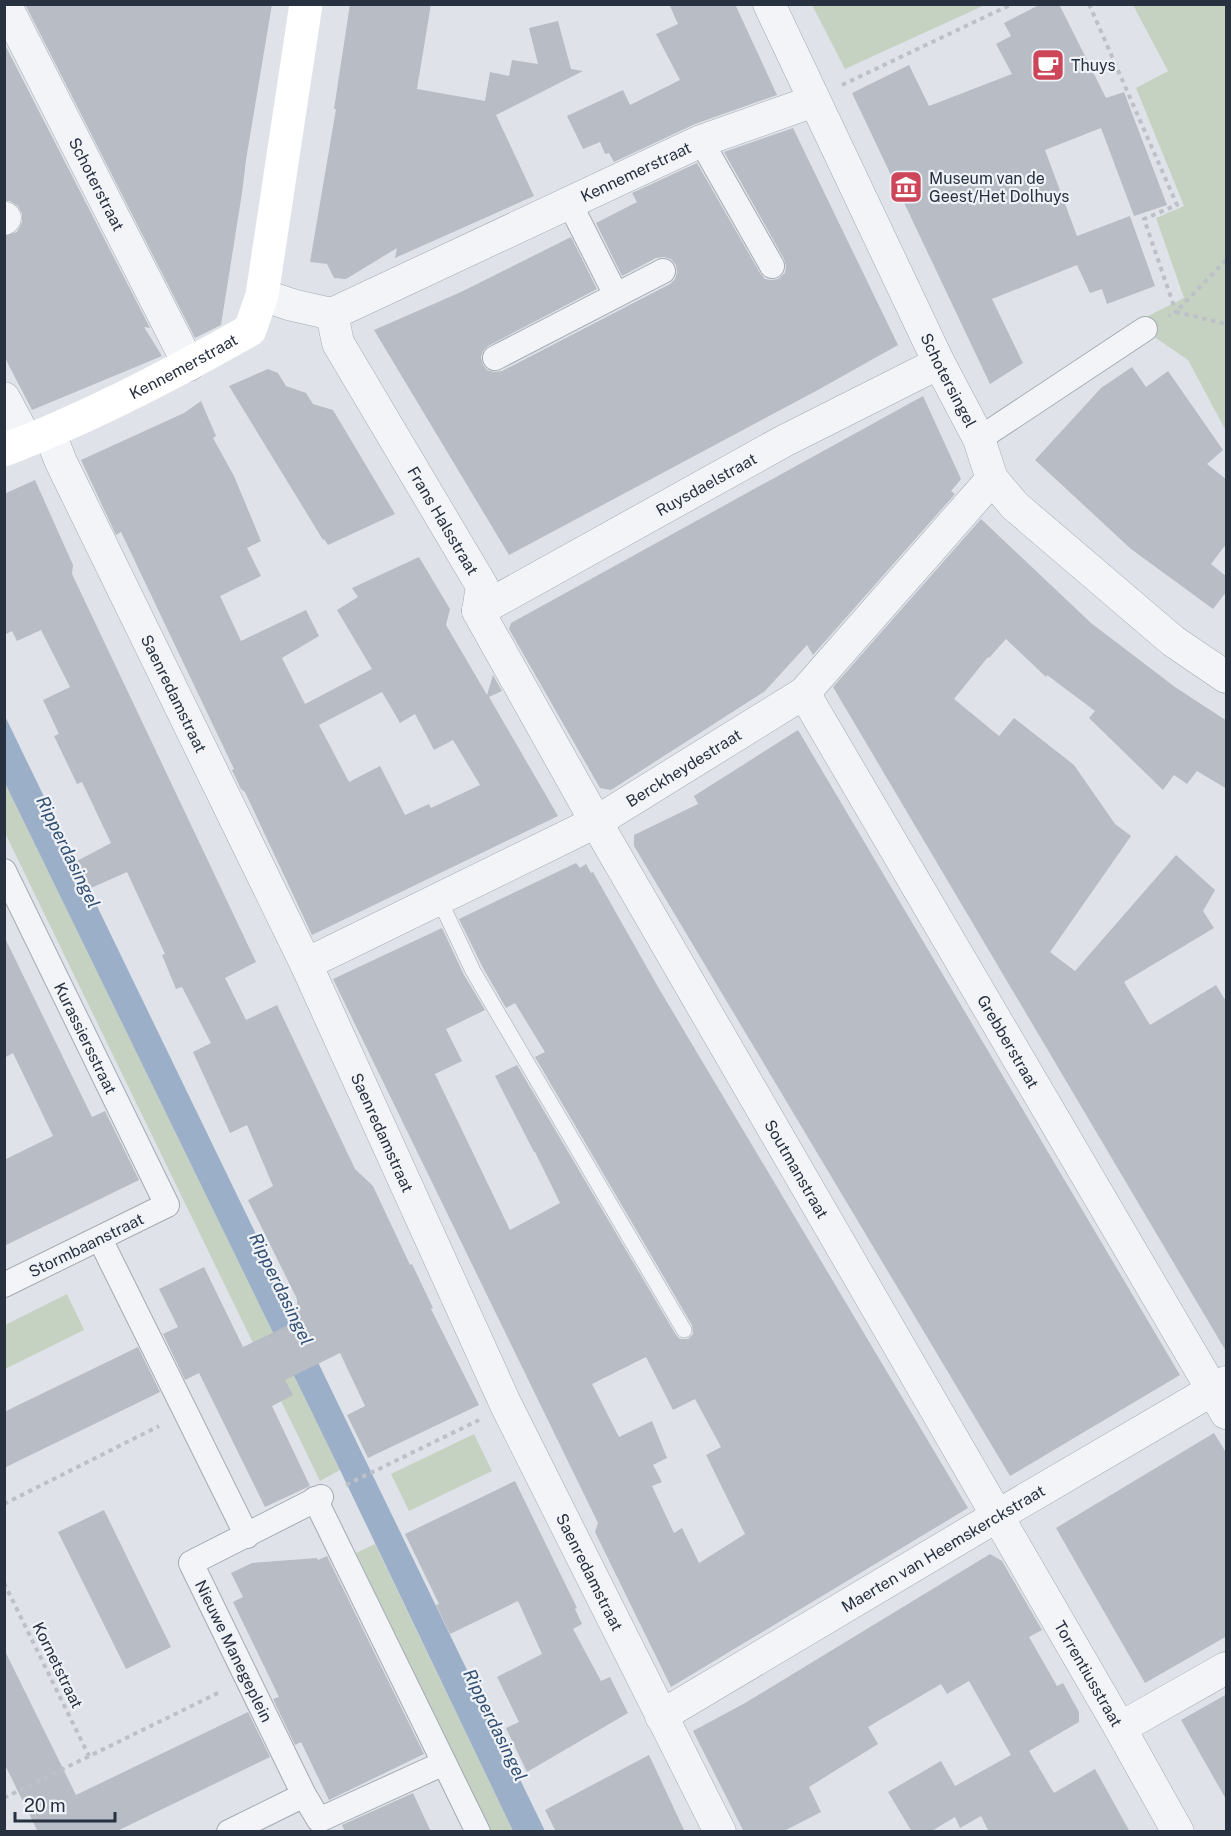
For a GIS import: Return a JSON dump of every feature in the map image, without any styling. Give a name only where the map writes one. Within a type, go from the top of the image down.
[{"type":"main road","points":[[261,295],[306,4]]},
{"type":"main road","name":"Kennemerstraat","points":[[27,441],[189,365],[250,330],[261,295]]},
{"type":"street","name":"Schoterstraat","points":[[4,4],[189,365]]},
{"type":"street","name":"Schotersingel","points":[[769,4],[939,363],[978,439],[992,480],[1015,506],[1173,641],[1227,677]]},
{"type":"street","name":"Kennemerstraat","points":[[332,314],[701,141],[814,101]]},
{"type":"street","name":"Kennemerstraat","points":[[701,141],[772,266]]},
{"type":"street","name":"Kennemerstraat","points":[[570,204],[616,296]]},
{"type":"street","points":[[495,358],[663,271]]},
{"type":"street","points":[[261,295],[332,314]]},
{"type":"street","name":"Frans Halsstraat","points":[[332,314],[338,343],[482,586],[478,611]]},
{"type":"street","points":[[978,439],[1145,329]]},
{"type":"street","name":"Ruysdaelstraat","points":[[478,611],[784,441],[939,363]]},
{"type":"street","name":"Saenredamstraat","points":[[4,398],[27,441],[66,473],[306,964],[506,1406],[720,1832]]},
{"type":"street","name":"Berckheydestraat","points":[[306,964],[596,822],[804,693],[992,480]]},
{"type":"street","points":[[478,611],[596,822]]},
{"type":"street","name":"Grebberstraat","points":[[804,693],[1222,1395]]},
{"type":"street","name":"Soutmanstraat","points":[[596,822],[997,1516]]},
{"type":"street","name":"Kurassiersstraat","points":[[4,871],[167,1205]]},
{"type":"street","name":"Stormbaanstraat","points":[[4,1285],[167,1205]]},
{"type":"street","points":[[100,1239],[247,1536]]},
{"type":"street","name":"Maerten van Heemskerckstraat","points":[[661,1716],[997,1516],[1222,1395]]},
{"type":"street","name":"Nieuwe Manegeplein","points":[[444,1763],[319,1820],[304,1794],[191,1563],[318,1498],[478,1832]]},
{"type":"street","name":"Torrentiusstraat","points":[[997,1516],[1178,1832]]},
{"type":"street","points":[[1120,1728],[1227,1668]]},
{"type":"street","points":[[229,1832],[304,1794]]},
{"type":"lane","points":[[438,899],[473,971],[684,1330]]},
{"type":"path","points":[[814,101],[853,79],[1012,4]]},
{"type":"path","points":[[1089,4],[1177,205],[1144,219],[1176,312]]},
{"type":"path","points":[[1176,312],[1227,260]]},
{"type":"path","points":[[1176,312],[1227,324]]},
{"type":"path","points":[[4,1504],[185,1413]]},
{"type":"path","points":[[375,1471],[483,1418]]},
{"type":"path","name":"Kornetstraat","points":[[4,1583],[89,1756]]},
{"type":"path","points":[[4,1798],[247,1678]]},
{"type":"green space","points":[[812,5],[985,5],[845,69]]},
{"type":"green space","points":[[1133,5],[1226,5],[1226,431],[1188,360],[1150,334],[1140,320],[1184,298],[1156,218],[1184,206],[1136,88],[1168,71]]},
{"type":"green space","points":[[5,783],[340,1470],[320,1481],[5,833]]},
{"type":"green space","points":[[67,1294],[84,1330],[5,1369],[5,1325]]},
{"type":"green space","points":[[474,1434],[492,1471],[409,1511],[391,1474]]},
{"type":"green space","points":[[375,1544],[513,1831],[491,1831],[356,1553]]},
{"type":"water","name":"Ripperdasingel","points":[[4,714],[545,1831],[513,1831],[5,783]]},
{"type":"building","points":[[25,4],[272,4],[221,325],[195,338]]},
{"type":"building","points":[[350,4],[431,4],[417,89],[485,101],[490,72],[509,76],[512,60],[538,64],[529,28],[558,21],[571,69],[583,71],[496,115],[534,196],[395,258],[397,248],[346,279],[334,278],[327,264],[310,262],[336,109],[334,109]]},
{"type":"building","points":[[669,4],[735,4],[777,95],[695,124],[614,162],[609,153],[605,154],[600,142],[583,149],[567,116],[623,90],[630,105],[680,80],[656,34],[678,24]]},
{"type":"building","points":[[1041,4],[1059,4],[1106,98],[1124,92],[1167,205],[1134,216],[1101,128],[1045,150],[1077,236],[1130,216],[1155,286],[1107,304],[1102,289],[1090,293],[1077,265],[992,299],[1023,363],[990,384],[852,93],[909,65],[929,106],[1012,74],[996,44],[1011,36],[1004,23]]},
{"type":"building","points":[[4,43],[150,328],[144,327],[162,356],[32,410],[4,356],[4,236],[17,232],[22,222],[22,214],[18,206],[10,201],[4,201]]},
{"type":"building","points":[[793,128],[898,345],[509,555],[374,330],[461,292],[571,237],[597,289],[488,346],[481,357],[483,365],[487,370],[502,371],[670,284],[675,279],[676,265],[671,259],[664,257],[656,258],[622,276],[596,223],[637,202],[632,193],[697,163],[760,273],[765,279],[778,279],[785,273],[784,259],[724,152]]},
{"type":"building","points":[[1132,367],[1146,387],[1168,371],[1223,450],[1207,464],[1227,480],[1227,543],[1211,564],[1227,577],[1227,591],[1213,609],[1131,549],[1035,460],[1101,388]]},
{"type":"building","points":[[268,369],[278,373],[286,386],[306,393],[313,404],[333,410],[395,514],[328,545],[323,540],[229,386]]},
{"type":"building","points":[[923,396],[961,479],[951,491],[955,494],[813,655],[807,645],[765,691],[611,790],[600,788],[509,629],[511,623]]},
{"type":"building","points":[[201,401],[216,436],[213,438],[234,476],[261,541],[247,548],[261,576],[220,596],[241,641],[306,610],[319,636],[282,658],[305,704],[372,669],[337,610],[358,597],[352,588],[419,557],[450,609],[446,625],[487,695],[493,675],[502,691],[489,697],[558,816],[312,935],[121,532],[116,535],[81,460],[184,413]],"holes":[[[382,692],[400,723],[415,714],[434,750],[453,740],[480,785],[431,808],[429,804],[405,815],[380,766],[349,782],[319,725]]]},
{"type":"building","points":[[35,480],[73,565],[72,574],[256,962],[225,978],[246,1020],[277,1005],[355,1169],[373,1186],[479,1405],[368,1458],[347,1415],[365,1406],[340,1353],[285,1380],[293,1395],[272,1406],[310,1486],[265,1507],[199,1373],[185,1380],[163,1334],[178,1327],[159,1289],[204,1267],[243,1347],[297,1321],[297,1299],[248,1200],[273,1186],[247,1125],[230,1133],[193,1052],[211,1043],[182,987],[176,989],[162,955],[165,954],[127,872],[91,888],[77,861],[111,843],[82,782],[77,784],[54,736],[59,734],[43,700],[70,687],[41,630],[17,641],[12,631],[4,635],[4,494]]},
{"type":"building","points":[[981,519],[1091,623],[1175,687],[1227,721],[1227,789],[1197,771],[1187,784],[1174,775],[1163,790],[1089,718],[1095,711],[1047,675],[1046,677],[1006,639],[988,657],[954,699],[999,736],[1014,718],[1074,765],[1115,824],[1131,836],[1050,952],[1075,971],[1176,855],[1215,890],[1203,911],[1214,928],[1124,982],[1150,1025],[1216,985],[1227,1003],[1227,1353],[833,687]]},
{"type":"building","points":[[798,730],[1180,1375],[1010,1476],[634,846],[634,835],[698,804],[694,796]]},
{"type":"building","points":[[576,863],[580,868],[586,864],[591,873],[593,872],[658,987],[968,1508],[671,1687],[595,1532],[598,1523],[333,979],[442,928],[464,975],[485,1010],[446,1029],[462,1061],[435,1074],[510,1230],[560,1203],[495,1076],[517,1065],[676,1335],[680,1339],[688,1339],[693,1334],[692,1325],[535,1057],[545,1052],[515,1003],[506,1008],[459,919]],"holes":[[[646,1357],[673,1410],[695,1399],[721,1447],[706,1455],[745,1534],[699,1563],[682,1528],[674,1533],[652,1486],[662,1482],[653,1465],[667,1458],[652,1421],[619,1437],[592,1384]]]},
{"type":"building","points":[[4,936],[92,1117],[105,1111],[139,1180],[4,1246],[4,1160],[53,1136],[13,1053],[4,1058]]},
{"type":"building","points":[[138,1347],[160,1392],[4,1468],[4,1412]]},
{"type":"building","points":[[1214,1433],[1227,1454],[1227,1636],[1145,1683],[1056,1528]]},
{"type":"building","points":[[515,1481],[577,1608],[575,1609],[582,1624],[573,1629],[601,1681],[610,1677],[628,1713],[527,1772],[506,1728],[519,1722],[497,1677],[542,1654],[518,1601],[450,1634],[436,1605],[439,1604],[405,1534]]},
{"type":"building","points":[[104,1510],[171,1647],[126,1669],[58,1532]]},
{"type":"building","points":[[990,1554],[1002,1561],[1042,1630],[1029,1637],[1057,1686],[1063,1683],[1079,1712],[1079,1722],[1029,1751],[1054,1793],[1095,1769],[1130,1832],[989,1832],[981,1816],[960,1828],[955,1817],[930,1832],[912,1832],[888,1792],[941,1761],[955,1786],[1011,1755],[969,1681],[947,1694],[941,1684],[868,1727],[878,1744],[809,1787],[821,1812],[782,1832],[744,1832],[693,1731],[745,1703]]},
{"type":"building","points":[[327,1556],[424,1754],[329,1800],[301,1742],[295,1745],[273,1699],[279,1697],[233,1602],[243,1597],[231,1573],[252,1563],[317,1558],[318,1560]]},
{"type":"building","points":[[4,1649],[76,1795],[248,1712],[270,1757],[115,1832],[38,1832],[4,1763]]},
{"type":"building","points":[[1227,1694],[1227,1801],[1181,1720]]},
{"type":"building","points":[[649,1755],[685,1832],[556,1832],[545,1810]]},
{"type":"building","points":[[413,1793],[431,1832],[345,1832],[342,1825]]},
{"type":"place","name":"Thuys","points":[[1048,65]]},
{"type":"place","name":"Museum van de Geest/Het Dolhuys","points":[[906,187]]}]
